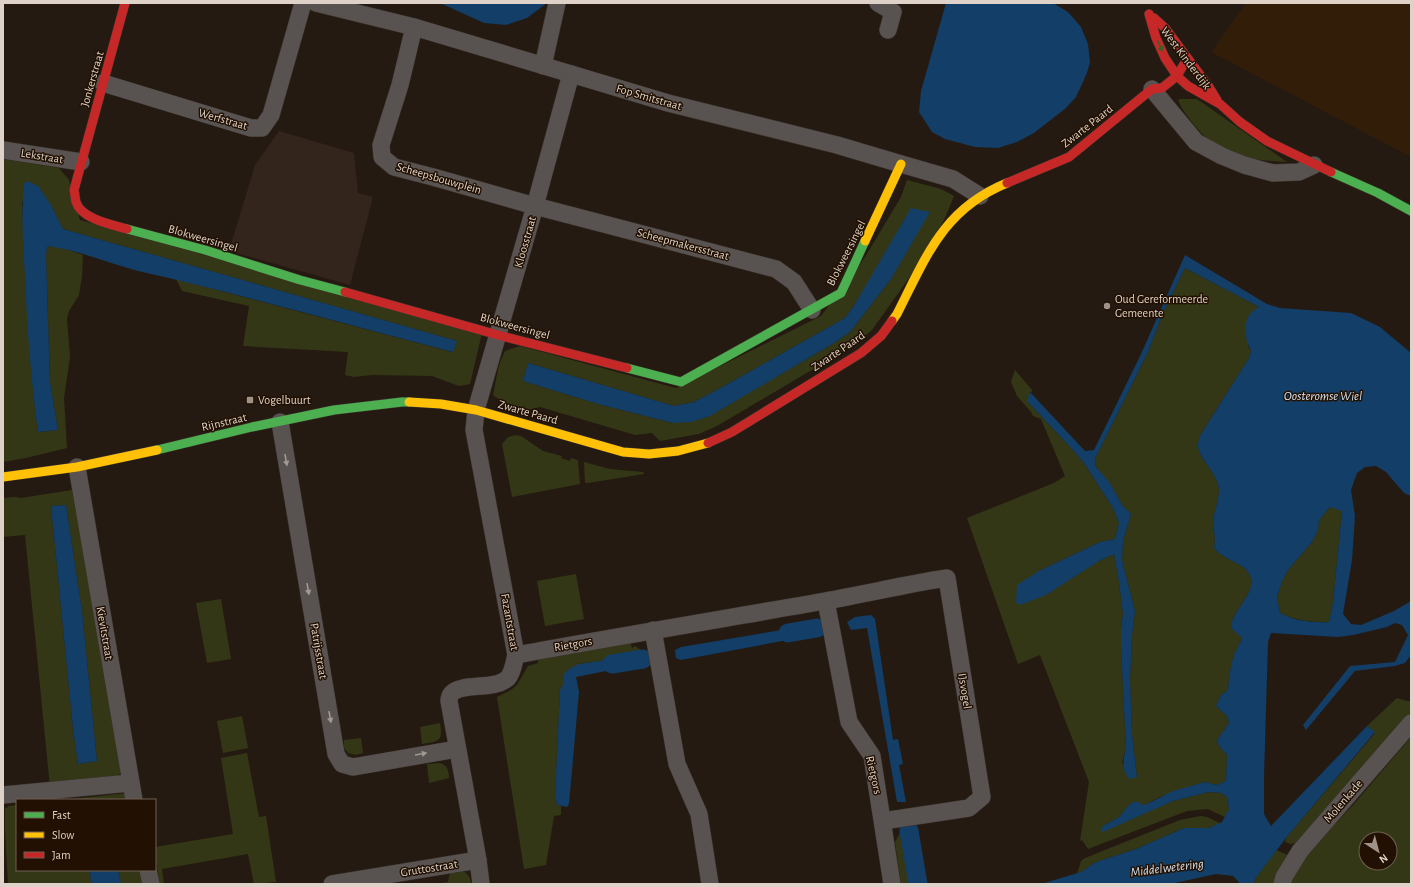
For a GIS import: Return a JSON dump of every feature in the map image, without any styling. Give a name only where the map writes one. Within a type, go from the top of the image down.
[{"type":"street","name":"Jonkerstraat","points":[[81,162],[125,3]]},
{"type":"street","name":"Werfstraat","points":[[103,83],[251,128],[262,128],[271,115],[303,3]]},
{"type":"street","name":"Fop Smitstraat","points":[[316,3],[414,27],[668,103],[837,145],[953,179],[980,196]]},
{"type":"street","points":[[543,66],[557,3]]},
{"type":"street","points":[[878,3],[893,12],[888,30]]},
{"type":"street","name":"West Kinderdijk","points":[[1220,104],[1202,96],[1188,86],[1166,65],[1148,11],[1194,56],[1209,87],[1220,104],[1240,122],[1267,141],[1314,165],[1378,193],[1411,211]]},
{"type":"street","name":"Scheepsbouwplein","points":[[414,27],[400,85],[382,145],[382,157],[394,167],[535,206]]},
{"type":"street","points":[[1166,65],[1194,56]]},
{"type":"street","name":"Zwarte Paard","points":[[476,410],[623,452],[650,454],[678,451],[713,440],[732,432],[861,353],[880,336],[897,314],[931,247],[944,229],[961,211],[980,196],[1007,182],[1052,165],[1082,148],[1152,85],[1162,88],[1177,76],[1194,56]]},
{"type":"street","name":"Kloosstraat","points":[[476,410],[535,206],[571,74]]},
{"type":"street","points":[[1152,85],[1196,142],[1222,156],[1244,165],[1273,173],[1299,172],[1314,165]]},
{"type":"street","name":"Lekstraat","points":[[3,150],[81,162]]},
{"type":"street","name":"Blokweersingel","points":[[81,162],[74,190],[76,204],[85,214],[101,222],[205,250],[300,280],[498,335],[681,382],[841,293],[901,164]]},
{"type":"street","name":"Scheepmakersstraat","points":[[535,206],[776,269],[794,282],[812,310]]},
{"type":"street","name":"Rijnstraat","points":[[3,477],[77,467],[334,410],[402,402],[441,404],[476,410]]},
{"type":"street","name":"Fazantstraat","points":[[476,410],[474,430],[516,655],[512,671],[508,678],[502,682],[494,684],[457,689],[451,694],[449,701],[481,884]]},
{"type":"street","name":"Patrijsstraat","points":[[280,422],[336,754],[342,764],[353,766],[457,749]]},
{"type":"street","name":"Kievitstraat","points":[[77,467],[134,799]]},
{"type":"street","name":"IJsvogel","points":[[851,596],[918,582],[947,578],[982,797],[969,808],[883,821]]},
{"type":"street","name":"Rietgors","points":[[516,655],[851,596]]},
{"type":"street","name":"Rietgors","points":[[826,601],[848,722],[872,756],[892,884]]},
{"type":"street","points":[[653,630],[677,764],[699,814],[710,884]]},
{"type":"street","name":"Molenkade","points":[[1282,884],[1284,877],[1300,851],[1411,723]]},
{"type":"street","points":[[3,795],[130,783]]},
{"type":"street","name":"Gruttostraat","points":[[332,884],[478,860]]},
{"type":"street","points":[[148,871],[151,884]]},
{"type":"shaded area","points":[[1246,3],[1411,3],[1411,157],[1211,52]]},
{"type":"shaded area","points":[[279,131],[354,153],[358,193],[373,197],[350,285],[229,251],[255,165]]},
{"type":"green space","points":[[1197,99],[1287,162],[1237,156],[1218,147],[1191,121],[1178,100]]},
{"type":"green space","points":[[3,159],[59,168],[69,180],[80,220],[482,333],[470,384],[459,386],[432,376],[372,375],[354,377],[345,375],[348,352],[243,346],[249,306],[182,291],[176,279],[452,352],[457,341],[63,229],[51,205],[22,201],[29,345],[38,432],[58,430],[50,382],[46,256],[47,246],[63,248],[83,255],[82,276],[79,295],[69,311],[67,319],[70,357],[64,398],[67,448],[3,462]]},
{"type":"green space","points":[[907,180],[941,189],[954,196],[945,218],[919,264],[872,330],[860,340],[832,358],[717,426],[699,434],[660,441],[652,433],[635,435],[540,407],[528,410],[501,401],[493,395],[499,365],[505,351],[520,346],[676,388],[821,316],[865,257],[901,197]],"holes":[[[903,257],[891,279],[850,332],[834,343],[776,377],[673,423],[598,404],[523,381],[528,363],[674,406],[694,402],[845,318],[855,304]]]},
{"type":"green space","points":[[1185,268],[1259,307],[1248,346],[1251,351],[1249,358],[1201,434],[1198,443],[1200,454],[1218,483],[1218,498],[1213,520],[1215,538],[1214,548],[1224,557],[1243,567],[1249,573],[1251,580],[1251,586],[1245,600],[1232,622],[1231,628],[1242,637],[1234,655],[1228,690],[1221,695],[1216,706],[1227,716],[1229,723],[1217,740],[1219,746],[1227,755],[1226,781],[1216,785],[1205,782],[1160,797],[1147,804],[1123,812],[1119,817],[1103,826],[1173,801],[1209,792],[1221,793],[1227,797],[1229,809],[1225,817],[1208,809],[1187,811],[1088,849],[1082,840],[1080,841],[1089,782],[1040,655],[1018,664],[967,518],[1054,483],[1065,476],[1041,419],[1033,416],[1017,396],[1011,382],[1015,370],[1033,391],[1030,392],[1028,402],[1084,463],[1113,508],[1119,523],[1115,539],[1100,542],[1039,571],[1099,561],[1114,554],[1123,614],[1121,648],[1126,747],[1122,763],[1137,777],[1132,734],[1130,680],[1132,635],[1135,611],[1122,560],[1123,541],[1131,514],[1122,505],[1110,484],[1096,467],[1095,459],[1148,352],[1163,313]]},
{"type":"green space","points":[[516,435],[521,436],[543,451],[562,456],[561,458],[570,461],[571,458],[578,460],[580,484],[512,497],[502,444],[508,437]]},
{"type":"green space","points":[[584,462],[610,469],[643,472],[644,474],[585,483]]},
{"type":"green space","points":[[72,490],[123,771],[117,776],[50,787],[25,535],[3,537],[3,498],[21,498]],"holes":[[[66,505],[82,611],[97,761],[78,764],[73,729],[51,506]]]},
{"type":"green space","points":[[1330,507],[1342,510],[1333,602],[1329,622],[1316,622],[1286,616],[1280,613],[1277,598],[1282,581],[1288,570],[1312,542],[1318,530],[1319,520]]},
{"type":"green space","points":[[576,574],[584,619],[545,626],[537,581]]},
{"type":"green space","points":[[221,599],[231,659],[207,663],[196,603]]},
{"type":"green space","points":[[630,642],[632,648],[635,646],[645,653],[646,657],[636,660],[634,656],[579,664],[560,690],[555,796],[557,805],[561,806],[561,815],[554,816],[546,865],[524,869],[497,697],[511,690],[517,685],[528,666],[538,663],[538,658]]},
{"type":"green space","points":[[1397,698],[1411,701],[1411,717],[1301,841],[1291,844],[1285,842],[1286,838],[1375,733],[1367,726]]},
{"type":"green space","points":[[242,716],[248,748],[223,753],[217,721]]},
{"type":"green space","points":[[440,723],[441,734],[438,740],[422,744],[420,727]]},
{"type":"green space","points":[[1411,737],[1411,884],[1288,884],[1302,859],[1355,803]]},
{"type":"green space","points":[[361,738],[363,753],[356,755],[348,753],[344,748],[344,740]]},
{"type":"green space","points":[[247,753],[259,817],[266,816],[276,882],[254,884],[248,854],[162,869],[164,884],[160,884],[156,862],[156,847],[233,834],[221,758]]},
{"type":"green space","points":[[439,763],[447,768],[449,778],[429,783],[427,764]]},
{"type":"green space","points":[[127,793],[128,799],[71,799]]},
{"type":"green space","points":[[16,805],[16,871],[90,871],[91,884],[8,884],[5,809],[9,806]]},
{"type":"green space","points":[[1201,816],[1220,823],[1209,828],[1184,828],[1136,849],[1096,862],[1077,874],[1081,861],[1085,858],[1180,820]]},
{"type":"green space","points":[[906,831],[911,884],[901,884],[895,842],[900,833]]},
{"type":"green space","points":[[1276,850],[1290,856],[1275,884],[1254,884],[1255,879]]},
{"type":"green space","points":[[460,870],[468,875],[471,884],[436,884],[448,882],[451,871]]},
{"type":"green space","points":[[118,871],[142,871],[144,884],[121,884]]},
{"type":"water","points":[[440,3],[547,3],[527,18],[506,25],[484,23]]},
{"type":"water","points":[[946,3],[1053,3],[1068,12],[1081,27],[1088,44],[1090,62],[1087,73],[1076,97],[1066,108],[1034,133],[1017,142],[998,148],[975,147],[945,139],[932,132],[919,112],[921,91]]},
{"type":"water","points":[[27,181],[38,186],[51,205],[63,229],[457,341],[453,352],[257,300],[138,271],[70,250],[47,246],[46,256],[50,382],[58,430],[38,432],[33,393],[23,241],[23,195],[24,184]]},
{"type":"water","points":[[911,208],[930,212],[891,279],[850,332],[834,343],[710,416],[691,422],[673,423],[598,404],[523,381],[528,363],[674,406],[694,402],[845,318],[855,304]]},
{"type":"water","name":"Oosteromse Wiel","points":[[1185,255],[1267,304],[1280,308],[1351,313],[1380,327],[1411,353],[1411,496],[1404,493],[1386,472],[1376,466],[1365,467],[1357,473],[1351,490],[1355,516],[1352,560],[1343,614],[1351,624],[1361,625],[1394,611],[1411,601],[1411,655],[1405,663],[1395,666],[1355,671],[1306,730],[1303,725],[1350,666],[1395,662],[1408,635],[1402,625],[1395,623],[1387,627],[1338,637],[1271,633],[1268,642],[1264,814],[1271,826],[1367,726],[1375,732],[1286,838],[1255,879],[1254,884],[1239,884],[1233,876],[1216,874],[1170,884],[1041,884],[1081,872],[1096,862],[1136,849],[1184,828],[1209,828],[1222,822],[1229,809],[1227,797],[1221,793],[1209,792],[1173,801],[1103,832],[1101,830],[1103,826],[1119,817],[1133,802],[1139,802],[1142,805],[1147,804],[1173,791],[1205,782],[1216,785],[1226,781],[1227,755],[1219,746],[1217,740],[1229,723],[1227,716],[1216,706],[1221,695],[1228,690],[1233,659],[1242,638],[1231,628],[1232,622],[1245,600],[1251,586],[1251,580],[1249,573],[1243,567],[1224,557],[1214,548],[1215,538],[1213,520],[1218,498],[1218,483],[1200,454],[1198,443],[1201,434],[1249,358],[1251,351],[1246,339],[1247,320],[1249,315],[1259,307],[1185,268],[1163,313],[1148,352],[1095,459],[1096,467],[1110,483],[1122,505],[1131,514],[1123,541],[1122,560],[1135,611],[1132,635],[1130,680],[1132,734],[1137,777],[1129,779],[1126,775],[1124,767],[1126,747],[1121,648],[1123,614],[1114,554],[1099,561],[1046,595],[1020,605],[1016,602],[1017,585],[1039,571],[1100,542],[1115,539],[1119,523],[1113,508],[1084,463],[1027,401],[1030,392],[1085,451],[1094,450],[1141,354]],"holes":[[[1330,507],[1342,511],[1333,602],[1329,622],[1304,621],[1280,613],[1277,598],[1282,581],[1288,570],[1312,542],[1318,530],[1319,520]]]},
{"type":"water","points":[[66,505],[82,611],[97,761],[78,764],[73,729],[51,506]]},
{"type":"water","points":[[871,615],[875,619],[893,740],[898,739],[903,764],[899,765],[906,802],[897,802],[867,628],[851,630],[847,622],[855,617]]},
{"type":"water","points":[[811,625],[814,628],[814,635],[681,660],[676,658],[675,650],[681,647]]},
{"type":"water","points":[[634,656],[637,661],[636,665],[576,677],[579,692],[569,804],[567,807],[557,805],[555,796],[560,690],[564,683],[564,674],[569,669],[579,664]]},
{"type":"water","points":[[90,871],[118,871],[121,884],[91,884]]},
{"type":"waterway","points":[[788,633],[817,628]]},
{"type":"waterway","points":[[612,664],[643,659]]},
{"type":"waterway","points":[[909,831],[918,884]]},
{"type":"traffic: fast","points":[[1331,172],[1378,193],[1411,211]]},
{"type":"traffic: fast","points":[[127,229],[205,250],[300,280],[345,292]]},
{"type":"traffic: fast","points":[[627,368],[681,382],[841,293],[865,241]]},
{"type":"traffic: fast","points":[[157,450],[252,427],[334,410],[409,402]]},
{"type":"traffic: slow","points":[[865,241],[901,164]]},
{"type":"traffic: slow","points":[[892,321],[928,254],[952,221],[967,206],[985,194],[1007,183]]},
{"type":"traffic: slow","points":[[409,402],[441,404],[476,410],[623,452],[649,454],[678,451],[708,443]]},
{"type":"traffic: slow","points":[[3,477],[77,467],[157,450]]},
{"type":"traffic: jam","points":[[125,3],[74,190],[76,202],[84,213],[106,223],[127,229]]},
{"type":"traffic: jam","points":[[1149,14],[1156,38],[1165,58],[1177,76],[1188,86],[1220,104],[1240,122],[1267,141],[1331,172]]},
{"type":"traffic: jam","points":[[1154,18],[1165,28],[1217,100]]},
{"type":"traffic: jam","points":[[1007,183],[1069,157],[1152,89],[1162,88],[1177,76],[1187,59]]},
{"type":"traffic: jam","points":[[345,292],[498,335],[627,368]]},
{"type":"traffic: jam","points":[[708,443],[732,432],[861,353],[881,336],[892,321]]},
{"type":"place","name":"Oud Gereformeerde Gemeente","points":[[1107,306]]},
{"type":"place","name":"Vogelbuurt","points":[[250,400]]},
{"type":"water label","name":"Middelwetering","points":[[1167,867]]}]
